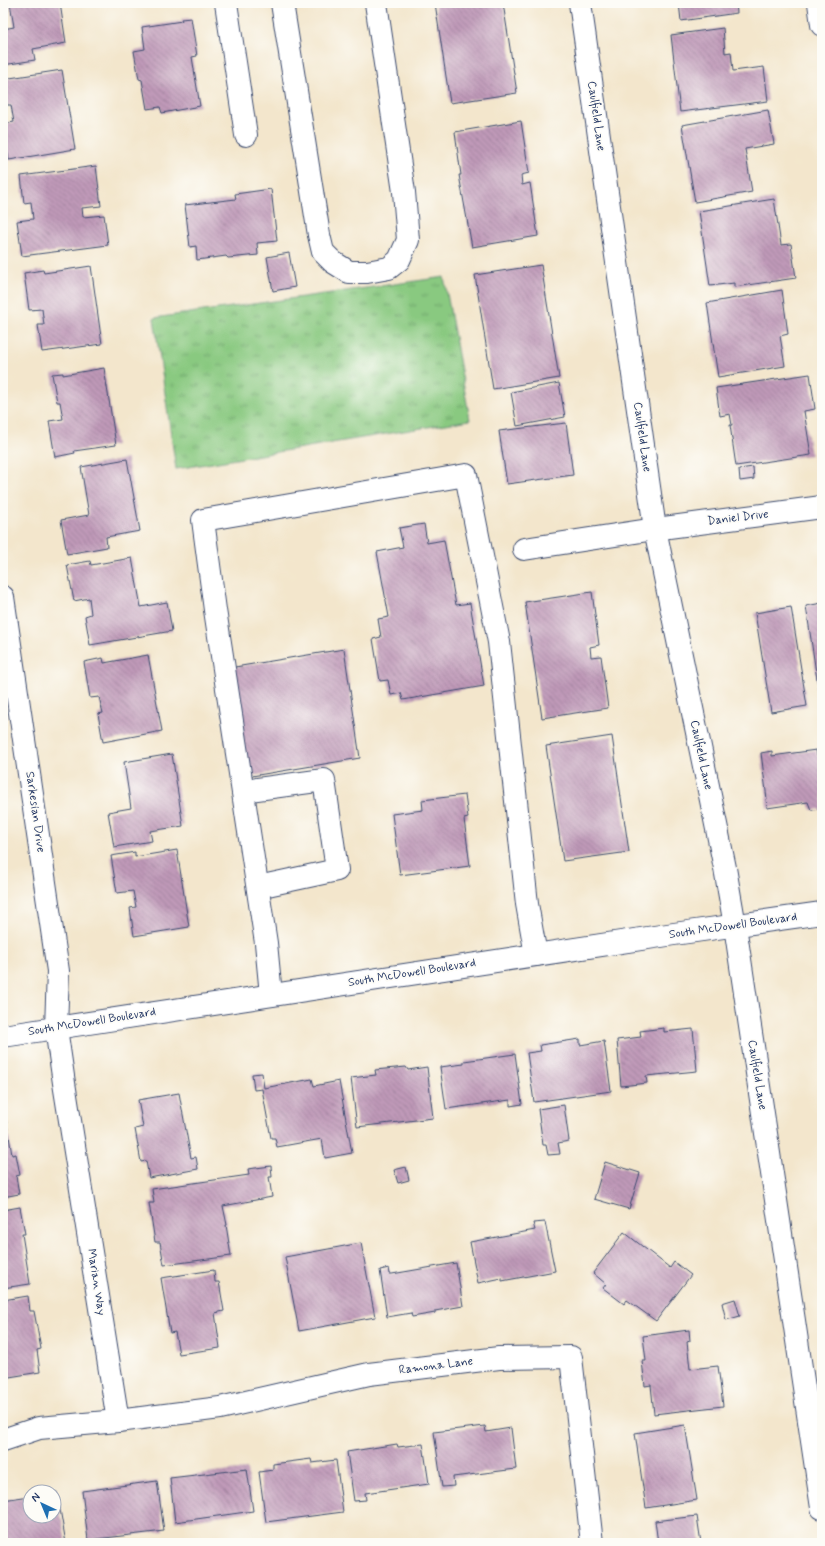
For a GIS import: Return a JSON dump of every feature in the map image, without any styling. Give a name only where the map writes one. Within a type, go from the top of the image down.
[{"type":"main road","points":[[226,3],[246,135]]},
{"type":"main road","points":[[282,3],[323,252],[333,262],[348,272],[367,272],[389,268],[399,260],[408,240],[404,192],[376,3]]},
{"type":"main road","name":"Caulfield Lane","points":[[580,3],[655,529],[725,868],[735,926],[822,1508]]},
{"type":"main road","points":[[819,3],[822,25]]},
{"type":"main road","points":[[271,995],[258,887],[203,520],[466,475],[499,642],[527,904],[536,955]]},
{"type":"main road","name":"Daniel Drive","points":[[524,549],[655,529],[822,507]]},
{"type":"main road","name":"Sarkesian Drive","points":[[3,597],[58,971],[56,1028]]},
{"type":"main road","points":[[243,791],[324,780],[337,870],[258,887]]},
{"type":"main road","name":"South McDowell Boulevard","points":[[3,1036],[822,913]]},
{"type":"main road","name":"Marian Way","points":[[56,1028],[118,1421]]},
{"type":"main road","name":"Ramona Lane","points":[[118,1421],[220,1408],[369,1374],[499,1358],[571,1357],[592,1543]]},
{"type":"main road","points":[[3,1440],[39,1428],[118,1421]]},
{"type":"green space","points":[[444,277],[470,420],[176,469],[154,318]]},
{"type":"building","points":[[10,3],[60,3],[66,43],[33,49],[35,60],[3,65],[3,29],[14,27]]},
{"type":"building","points":[[297,3],[330,3],[330,4],[298,9]]},
{"type":"building","points":[[435,3],[503,3],[517,93],[450,103]]},
{"type":"building","points":[[679,3],[736,3],[737,13],[681,21]]},
{"type":"building","points":[[191,18],[197,56],[192,57],[200,106],[162,113],[160,107],[147,109],[142,80],[139,79],[134,51],[145,49],[142,27],[182,21],[181,19]]},
{"type":"building","points":[[723,28],[725,53],[731,52],[733,71],[764,67],[768,101],[680,112],[671,35]]},
{"type":"building","points":[[62,70],[75,149],[9,160],[3,124],[14,122],[11,105],[7,105],[3,79]]},
{"type":"building","points":[[768,110],[774,144],[745,149],[752,192],[695,202],[682,125]]},
{"type":"building","points":[[521,121],[529,173],[521,175],[522,185],[530,183],[538,236],[472,247],[459,175],[461,175],[455,132]]},
{"type":"building","points":[[96,166],[101,206],[82,208],[83,217],[104,215],[108,245],[22,256],[17,221],[33,219],[31,202],[24,203],[21,176]]},
{"type":"building","points":[[271,189],[277,241],[257,243],[258,255],[228,258],[226,256],[197,260],[196,246],[190,247],[185,205],[236,199],[235,194]]},
{"type":"building","points":[[774,199],[781,245],[791,244],[796,278],[734,287],[734,283],[710,286],[699,211]]},
{"type":"building","points":[[289,253],[295,287],[273,291],[267,257]]},
{"type":"building","points":[[541,265],[559,378],[493,389],[475,275]]},
{"type":"building","points":[[91,266],[102,344],[42,352],[38,325],[44,325],[42,309],[29,310],[24,273],[43,270],[44,273]]},
{"type":"building","points":[[782,290],[788,334],[780,336],[785,366],[718,377],[707,303]]},
{"type":"building","points":[[104,368],[116,445],[74,451],[75,453],[55,457],[49,421],[63,419],[60,402],[57,402],[52,374],[63,373],[63,375]]},
{"type":"building","points":[[810,374],[815,409],[804,411],[811,455],[736,466],[730,425],[732,425],[730,414],[720,416],[716,388]]},
{"type":"building","points":[[559,383],[565,417],[517,426],[511,392]]},
{"type":"building","points":[[566,423],[573,475],[507,484],[499,431]]},
{"type":"building","points":[[127,459],[140,531],[106,537],[107,547],[67,554],[61,520],[89,515],[81,467]]},
{"type":"building","points":[[753,467],[754,479],[740,481],[739,469]]},
{"type":"building","points":[[424,524],[427,543],[444,540],[456,605],[470,603],[484,686],[403,700],[401,693],[391,695],[388,680],[380,681],[373,639],[381,637],[378,619],[389,617],[377,552],[403,547],[399,528]]},
{"type":"building","points":[[132,558],[141,607],[167,602],[172,631],[90,645],[85,616],[91,614],[89,598],[74,601],[67,565],[90,561],[91,565]]},
{"type":"building","points":[[592,592],[599,645],[590,647],[591,657],[601,656],[608,708],[542,718],[525,602]]},
{"type":"building","points":[[822,603],[822,706],[821,706],[806,606]]},
{"type":"building","points":[[791,607],[807,706],[771,712],[755,613]]},
{"type":"building","points":[[344,649],[360,758],[246,777],[229,668]]},
{"type":"building","points":[[148,655],[162,731],[103,742],[98,714],[103,713],[99,697],[90,698],[84,662],[103,658],[104,663]]},
{"type":"building","points":[[612,736],[629,852],[563,861],[546,746]]},
{"type":"building","points":[[816,750],[817,755],[822,755],[822,809],[811,810],[808,802],[767,808],[761,753],[772,751],[772,756]]},
{"type":"building","points":[[172,754],[183,826],[150,831],[152,841],[114,847],[108,812],[131,808],[124,762]]},
{"type":"building","points":[[465,795],[468,818],[464,819],[470,866],[400,875],[392,814],[423,810],[422,800]]},
{"type":"building","points":[[177,850],[189,927],[134,936],[130,908],[136,907],[133,891],[117,893],[111,856],[135,852],[135,857]]},
{"type":"building","points":[[664,1028],[664,1032],[693,1029],[697,1071],[646,1076],[647,1083],[621,1086],[617,1040],[641,1037],[640,1031]]},
{"type":"building","points":[[580,1039],[580,1045],[604,1041],[611,1091],[534,1102],[527,1053],[541,1051],[540,1045]]},
{"type":"building","points":[[515,1054],[522,1104],[510,1106],[510,1100],[446,1109],[440,1067],[464,1064],[464,1061]]},
{"type":"building","points":[[406,1067],[408,1070],[427,1067],[433,1118],[357,1127],[351,1078],[376,1075],[375,1070]]},
{"type":"building","points":[[262,1073],[264,1088],[312,1079],[314,1086],[339,1081],[352,1153],[325,1158],[322,1139],[277,1147],[275,1138],[271,1138],[262,1089],[254,1090],[252,1074]]},
{"type":"building","points":[[179,1093],[191,1158],[196,1157],[198,1169],[149,1178],[146,1161],[141,1162],[135,1129],[143,1127],[138,1100]]},
{"type":"building","points":[[564,1105],[569,1141],[558,1143],[560,1154],[548,1155],[546,1145],[543,1145],[538,1109]]},
{"type":"building","points":[[6,1118],[12,1155],[16,1154],[20,1175],[16,1176],[19,1194],[3,1197],[3,1119]]},
{"type":"building","points":[[605,1162],[640,1173],[629,1209],[594,1199]]},
{"type":"building","points":[[271,1166],[272,1177],[269,1177],[272,1197],[223,1206],[231,1256],[164,1265],[160,1242],[155,1242],[149,1203],[154,1203],[152,1189],[249,1175],[248,1169]]},
{"type":"building","points":[[406,1167],[409,1180],[398,1183],[394,1170]]},
{"type":"building","points":[[20,1207],[25,1234],[22,1234],[30,1284],[3,1288],[3,1210]]},
{"type":"building","points":[[545,1222],[555,1271],[502,1281],[502,1278],[478,1283],[470,1242],[535,1230],[533,1223]]},
{"type":"building","points":[[624,1232],[670,1268],[674,1262],[691,1275],[656,1321],[627,1300],[624,1304],[603,1288],[606,1284],[593,1273]]},
{"type":"building","points":[[361,1243],[375,1317],[299,1331],[285,1257]]},
{"type":"building","points":[[456,1263],[463,1306],[412,1317],[411,1313],[387,1317],[380,1270],[389,1268],[390,1274],[392,1274]]},
{"type":"building","points":[[214,1270],[215,1282],[219,1282],[224,1311],[215,1313],[220,1348],[179,1354],[175,1332],[170,1333],[161,1278]]},
{"type":"building","points":[[28,1296],[30,1311],[34,1311],[41,1349],[37,1350],[40,1372],[3,1378],[3,1300]]},
{"type":"building","points":[[735,1299],[740,1316],[726,1320],[722,1303]]},
{"type":"building","points":[[689,1330],[690,1341],[687,1342],[690,1369],[718,1366],[723,1406],[654,1414],[651,1385],[645,1386],[642,1361],[646,1361],[643,1336]]},
{"type":"building","points":[[685,1425],[697,1500],[646,1508],[635,1433]]},
{"type":"building","points":[[485,1426],[486,1432],[511,1428],[516,1469],[453,1477],[454,1486],[442,1487],[434,1432]]},
{"type":"building","points":[[397,1444],[398,1447],[423,1444],[429,1484],[365,1493],[366,1500],[354,1501],[347,1452]]},
{"type":"building","points":[[311,1459],[312,1463],[336,1460],[343,1512],[266,1522],[259,1472],[273,1470],[273,1464]]},
{"type":"building","points":[[247,1469],[253,1511],[175,1522],[170,1478]]},
{"type":"building","points":[[157,1481],[164,1531],[88,1540],[82,1491]]},
{"type":"building","points":[[22,1497],[22,1524],[62,1524],[62,1520],[66,1543],[3,1543],[3,1500]]},
{"type":"building","points":[[697,1516],[701,1543],[658,1543],[655,1521]]}]
